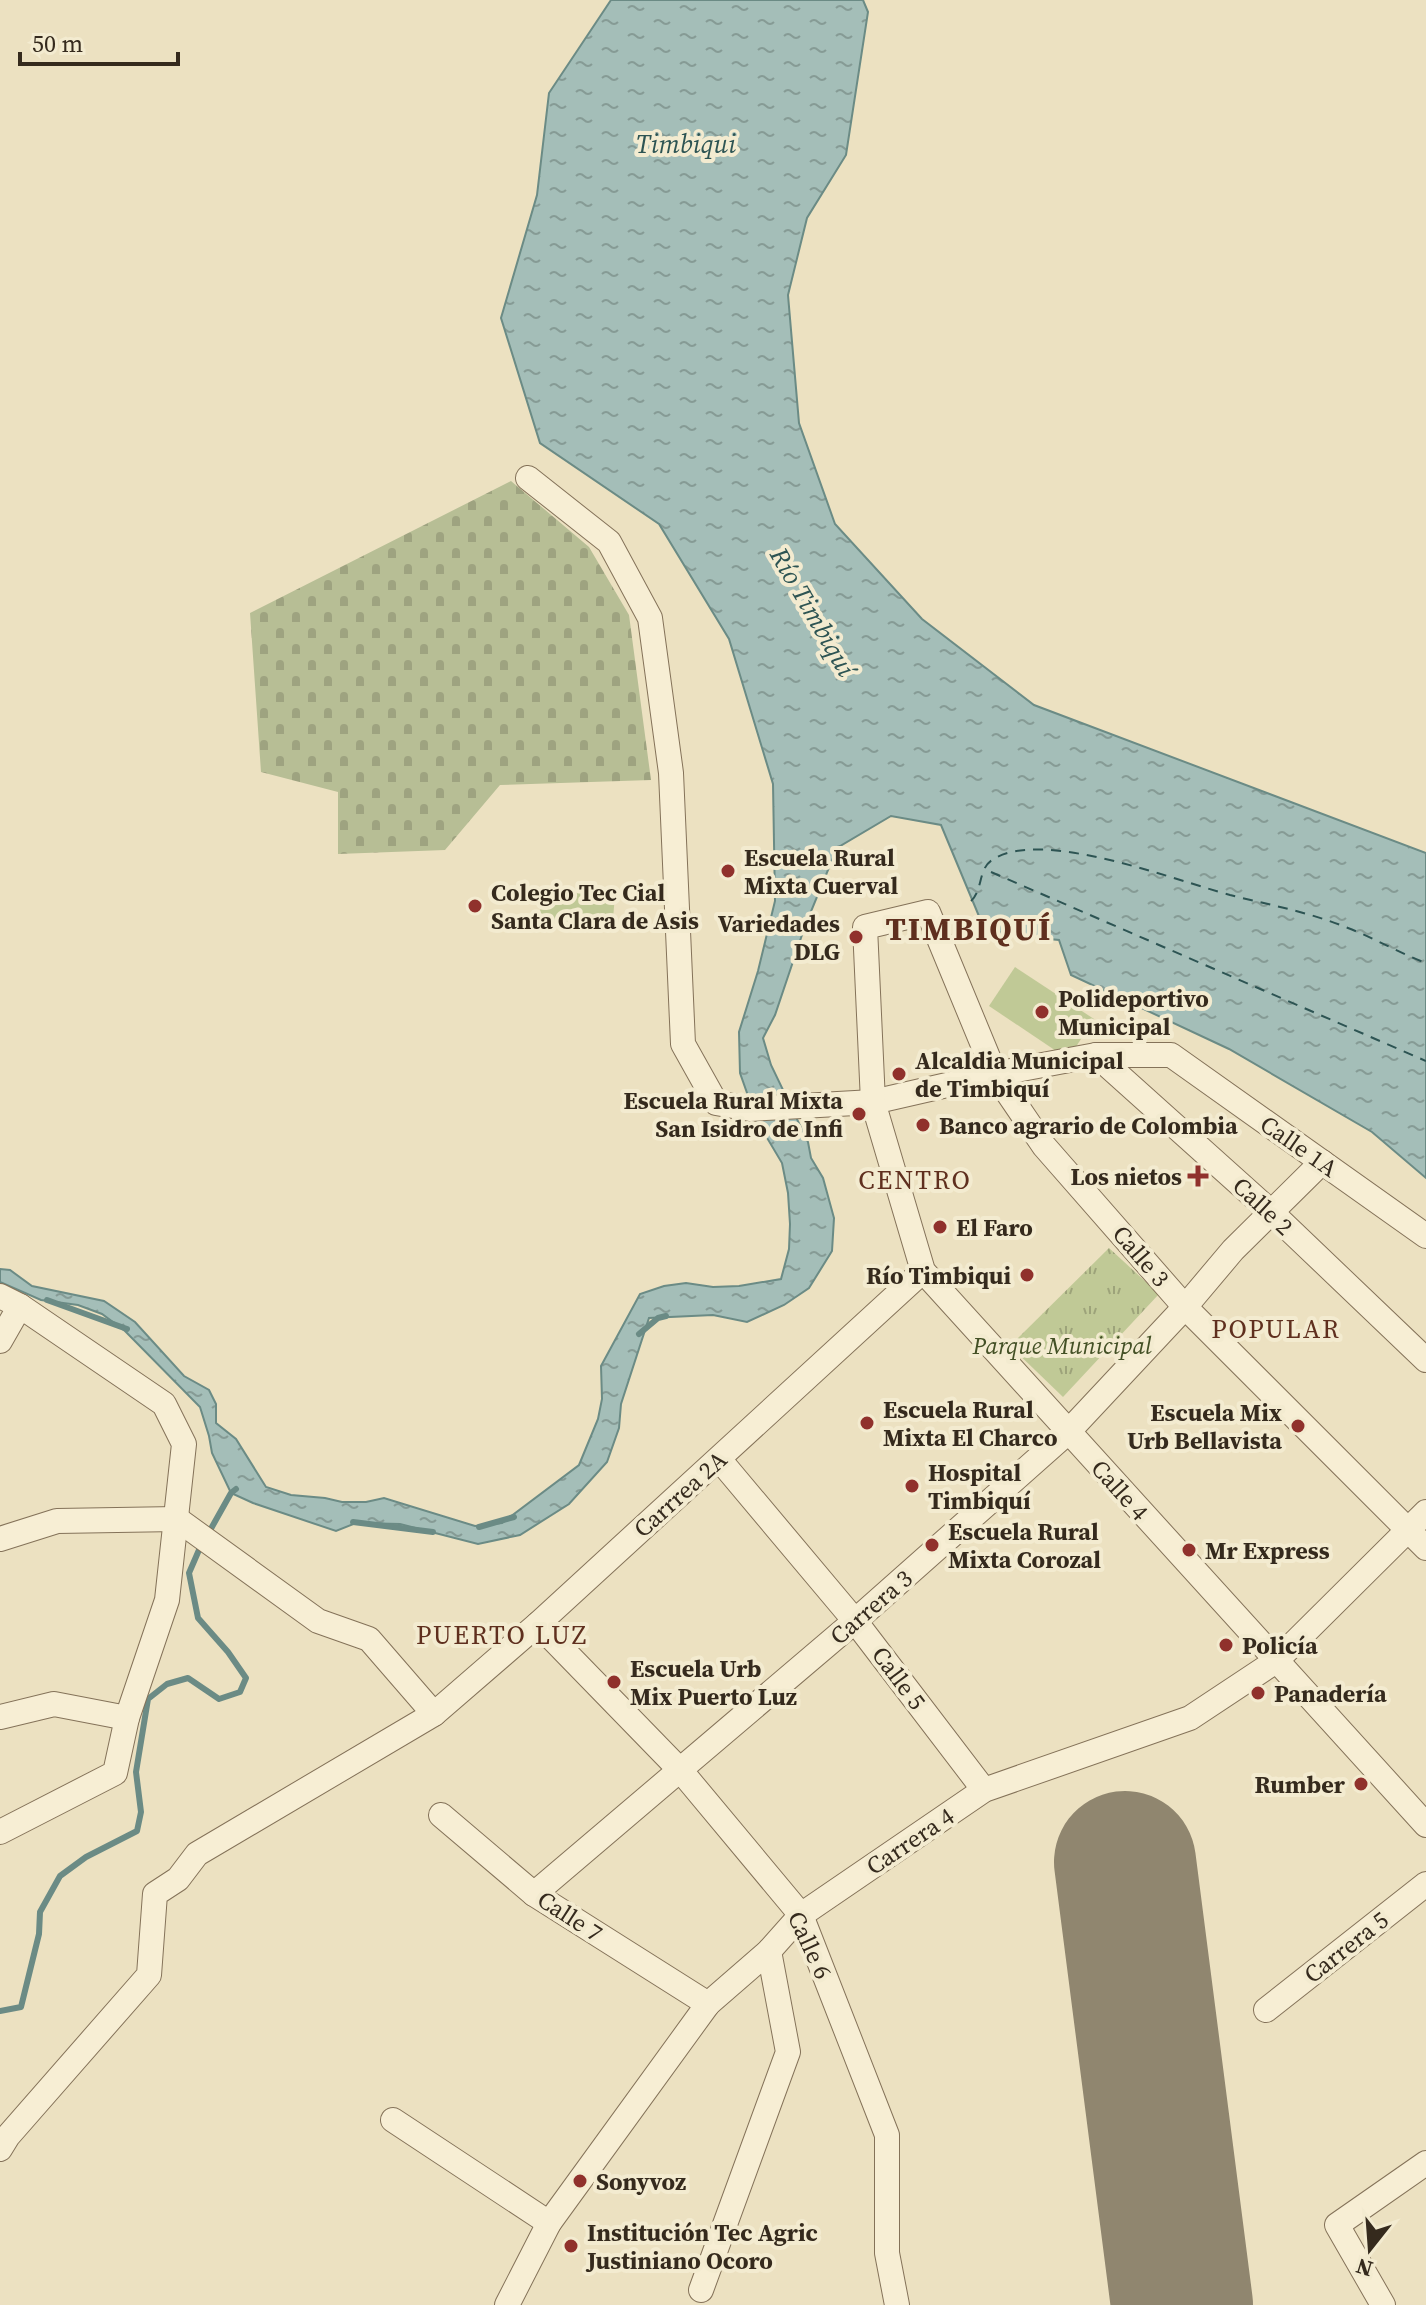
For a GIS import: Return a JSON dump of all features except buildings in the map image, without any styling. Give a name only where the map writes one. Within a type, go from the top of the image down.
[{"type":"street","points":[[528,478],[609,542],[650,618],[671,773],[683,1044],[716,1103],[750,1109],[873,1102],[1096,1055]]},
{"type":"street","name":"Calle 4","points":[[928,912],[865,927],[873,1102],[923,1271],[1426,1825]]},
{"type":"street","name":"Calle 3","points":[[928,912],[995,1074],[1044,1146],[1185,1307],[1426,1548]]},
{"type":"street","name":"Calle 1A","points":[[1096,1055],[1171,1055],[1426,1236]]},
{"type":"street","name":"Calle 2","points":[[1096,1055],[1271,1212],[1426,1360]]},
{"type":"street","name":"Carrera 3","points":[[534,1894],[855,1621],[1068,1432],[1185,1307],[1233,1250],[1322,1162]]},
{"type":"street","name":"Carrrea 2A","points":[[0,2149],[149,1975],[155,1894],[178,1879],[197,1854],[434,1714],[538,1624],[923,1271]]},
{"type":"street","points":[[0,1341],[10,1301],[164,1404],[184,1444],[167,1600],[127,1718],[115,1773],[0,1832]]},
{"type":"street","name":"Calle 5","points":[[719,1459],[855,1621],[984,1790]]},
{"type":"street","name":"Carrera 4","points":[[507,2305],[549,2223],[708,2004],[769,1951],[801,1915],[984,1790],[1190,1718],[1276,1661],[1426,1512]]},
{"type":"street","points":[[0,1539],[57,1521],[177,1519],[318,1621],[369,1639],[434,1714]]},
{"type":"street","name":"Calle 6","points":[[538,1624],[681,1771],[801,1915],[887,2135],[887,2253],[897,2305]]},
{"type":"street","points":[[0,1717],[54,1704],[127,1718]]},
{"type":"street","name":"Calle 7","points":[[441,1815],[534,1894],[708,2004]]},
{"type":"street","name":"Carrera 5","points":[[1266,2010],[1426,1884]]},
{"type":"street","points":[[701,2290],[788,2052],[769,1951]]},
{"type":"street","points":[[393,2120],[549,2223]]},
{"type":"street","points":[[1383,2305],[1337,2225],[1426,2163]]},
{"type":"green space","points":[[511,481],[589,547],[629,615],[651,780],[500,785],[445,850],[338,854],[338,792],[261,772],[250,613]]},
{"type":"green space","points":[[542,888],[615,894],[612,932],[539,925]]},
{"type":"green space","name":"Polideportivo Municipal","points":[[1015,967],[1094,1019],[1068,1059],[989,1006]]},
{"type":"green space","name":"Parque Municipal","points":[[1109,1248],[1159,1294],[1063,1397],[1010,1346]]},
{"type":"water","name":"Timbiqui","points":[[611,0],[863,0],[868,12],[846,155],[807,218],[788,295],[799,423],[835,524],[922,619],[1034,705],[1426,853],[1426,1178],[1372,1132],[1229,1049],[1071,975],[1059,940],[986,933],[941,825],[891,816],[837,848],[805,926],[775,1015],[763,1038],[771,1065],[808,1142],[811,1158],[823,1178],[834,1218],[832,1251],[809,1288],[784,1305],[747,1322],[713,1315],[649,1318],[621,1404],[619,1428],[607,1462],[569,1504],[520,1535],[478,1544],[400,1524],[356,1523],[336,1531],[231,1493],[212,1453],[200,1407],[125,1331],[102,1314],[78,1305],[41,1300],[0,1282],[0,1269],[10,1270],[32,1286],[104,1301],[135,1322],[184,1376],[209,1390],[216,1404],[216,1423],[236,1439],[266,1487],[291,1495],[342,1502],[384,1498],[475,1526],[502,1523],[579,1465],[598,1419],[602,1399],[601,1366],[640,1294],[686,1283],[713,1287],[739,1286],[781,1279],[789,1249],[788,1193],[782,1163],[757,1121],[740,1073],[739,1032],[775,901],[773,784],[729,639],[659,524],[540,443],[501,318],[537,195],[549,93]]},
{"type":"waterway","points":[[47,1300],[127,1329]]},
{"type":"waterway","points":[[639,1334],[658,1318],[666,1316]]},
{"type":"waterway","points":[[208,1534],[236,1489]]},
{"type":"waterway","points":[[479,1527],[514,1517]]},
{"type":"waterway","points":[[353,1522],[433,1532]]},
{"type":"waterway","points":[[0,2011],[21,2007],[39,1934],[40,1912],[60,1876],[86,1857],[137,1831],[141,1812],[136,1772],[148,1699],[167,1684],[188,1678],[219,1699],[240,1692],[246,1678],[198,1618],[189,1573],[202,1543]]},
{"type":"ferry route","points":[[971,901],[984,869],[992,860],[1014,851],[1074,853],[1144,869],[1319,918],[1426,963]]},
{"type":"ferry route","points":[[991,872],[1426,1061]]},
{"type":"runway","points":[[1125,1862],[1182,2305]]},
{"type":"place","name":"Escuela Rural Mixta Cuerval","points":[[728,871]]},
{"type":"place","name":"Colegio Tec Cial Santa Clara de Asis","points":[[475,906]]},
{"type":"place","name":"Variedades DLG","points":[[856,937]]},
{"type":"place","name":"Polideportivo Municipal","points":[[1042,1012]]},
{"type":"place","name":"Alcaldia Municipal de Timbiquí","points":[[899,1074]]},
{"type":"place","name":"Escuela Rural Mixta San Isidro de Infi","points":[[859,1114]]},
{"type":"place","name":"Banco agrario de Colombia","points":[[923,1125]]},
{"type":"place","name":"Los nietos","points":[[1198,1176]]},
{"type":"place","name":"El Faro","points":[[940,1227]]},
{"type":"place","name":"Río Timbiqui","points":[[1027,1275]]},
{"type":"place","name":"Escuela Rural Mixta El Charco","points":[[867,1423]]},
{"type":"place","name":"Escuela Mix Urb Bellavista","points":[[1298,1426]]},
{"type":"place","name":"Hospital Timbiquí","points":[[912,1486]]},
{"type":"place","name":"Escuela Rural Mixta Corozal","points":[[932,1545]]},
{"type":"place","name":"Mr Express","points":[[1189,1550]]},
{"type":"place","name":"Policía","points":[[1226,1645]]},
{"type":"place","name":"Escuela Urb Mix Puerto Luz","points":[[614,1682]]},
{"type":"place","name":"Panadería","points":[[1258,1693]]},
{"type":"place","name":"Rumber","points":[[1361,1784]]},
{"type":"place","name":"Sonyvoz","points":[[580,2181]]},
{"type":"place","name":"Institución Tec Agric Justiniano Ocoro","points":[[571,2246]]},
{"type":"district","name":"TIMBIQUÍ","points":[[969,929]]},
{"type":"district","name":"CENTRO","points":[[915,1180]]},
{"type":"district","name":"POPULAR","points":[[1276,1329]]},
{"type":"district","name":"PUERTO LUZ","points":[[502,1635]]},
{"type":"water label","name":"Río Timbiquí","points":[[813,612]]}]
